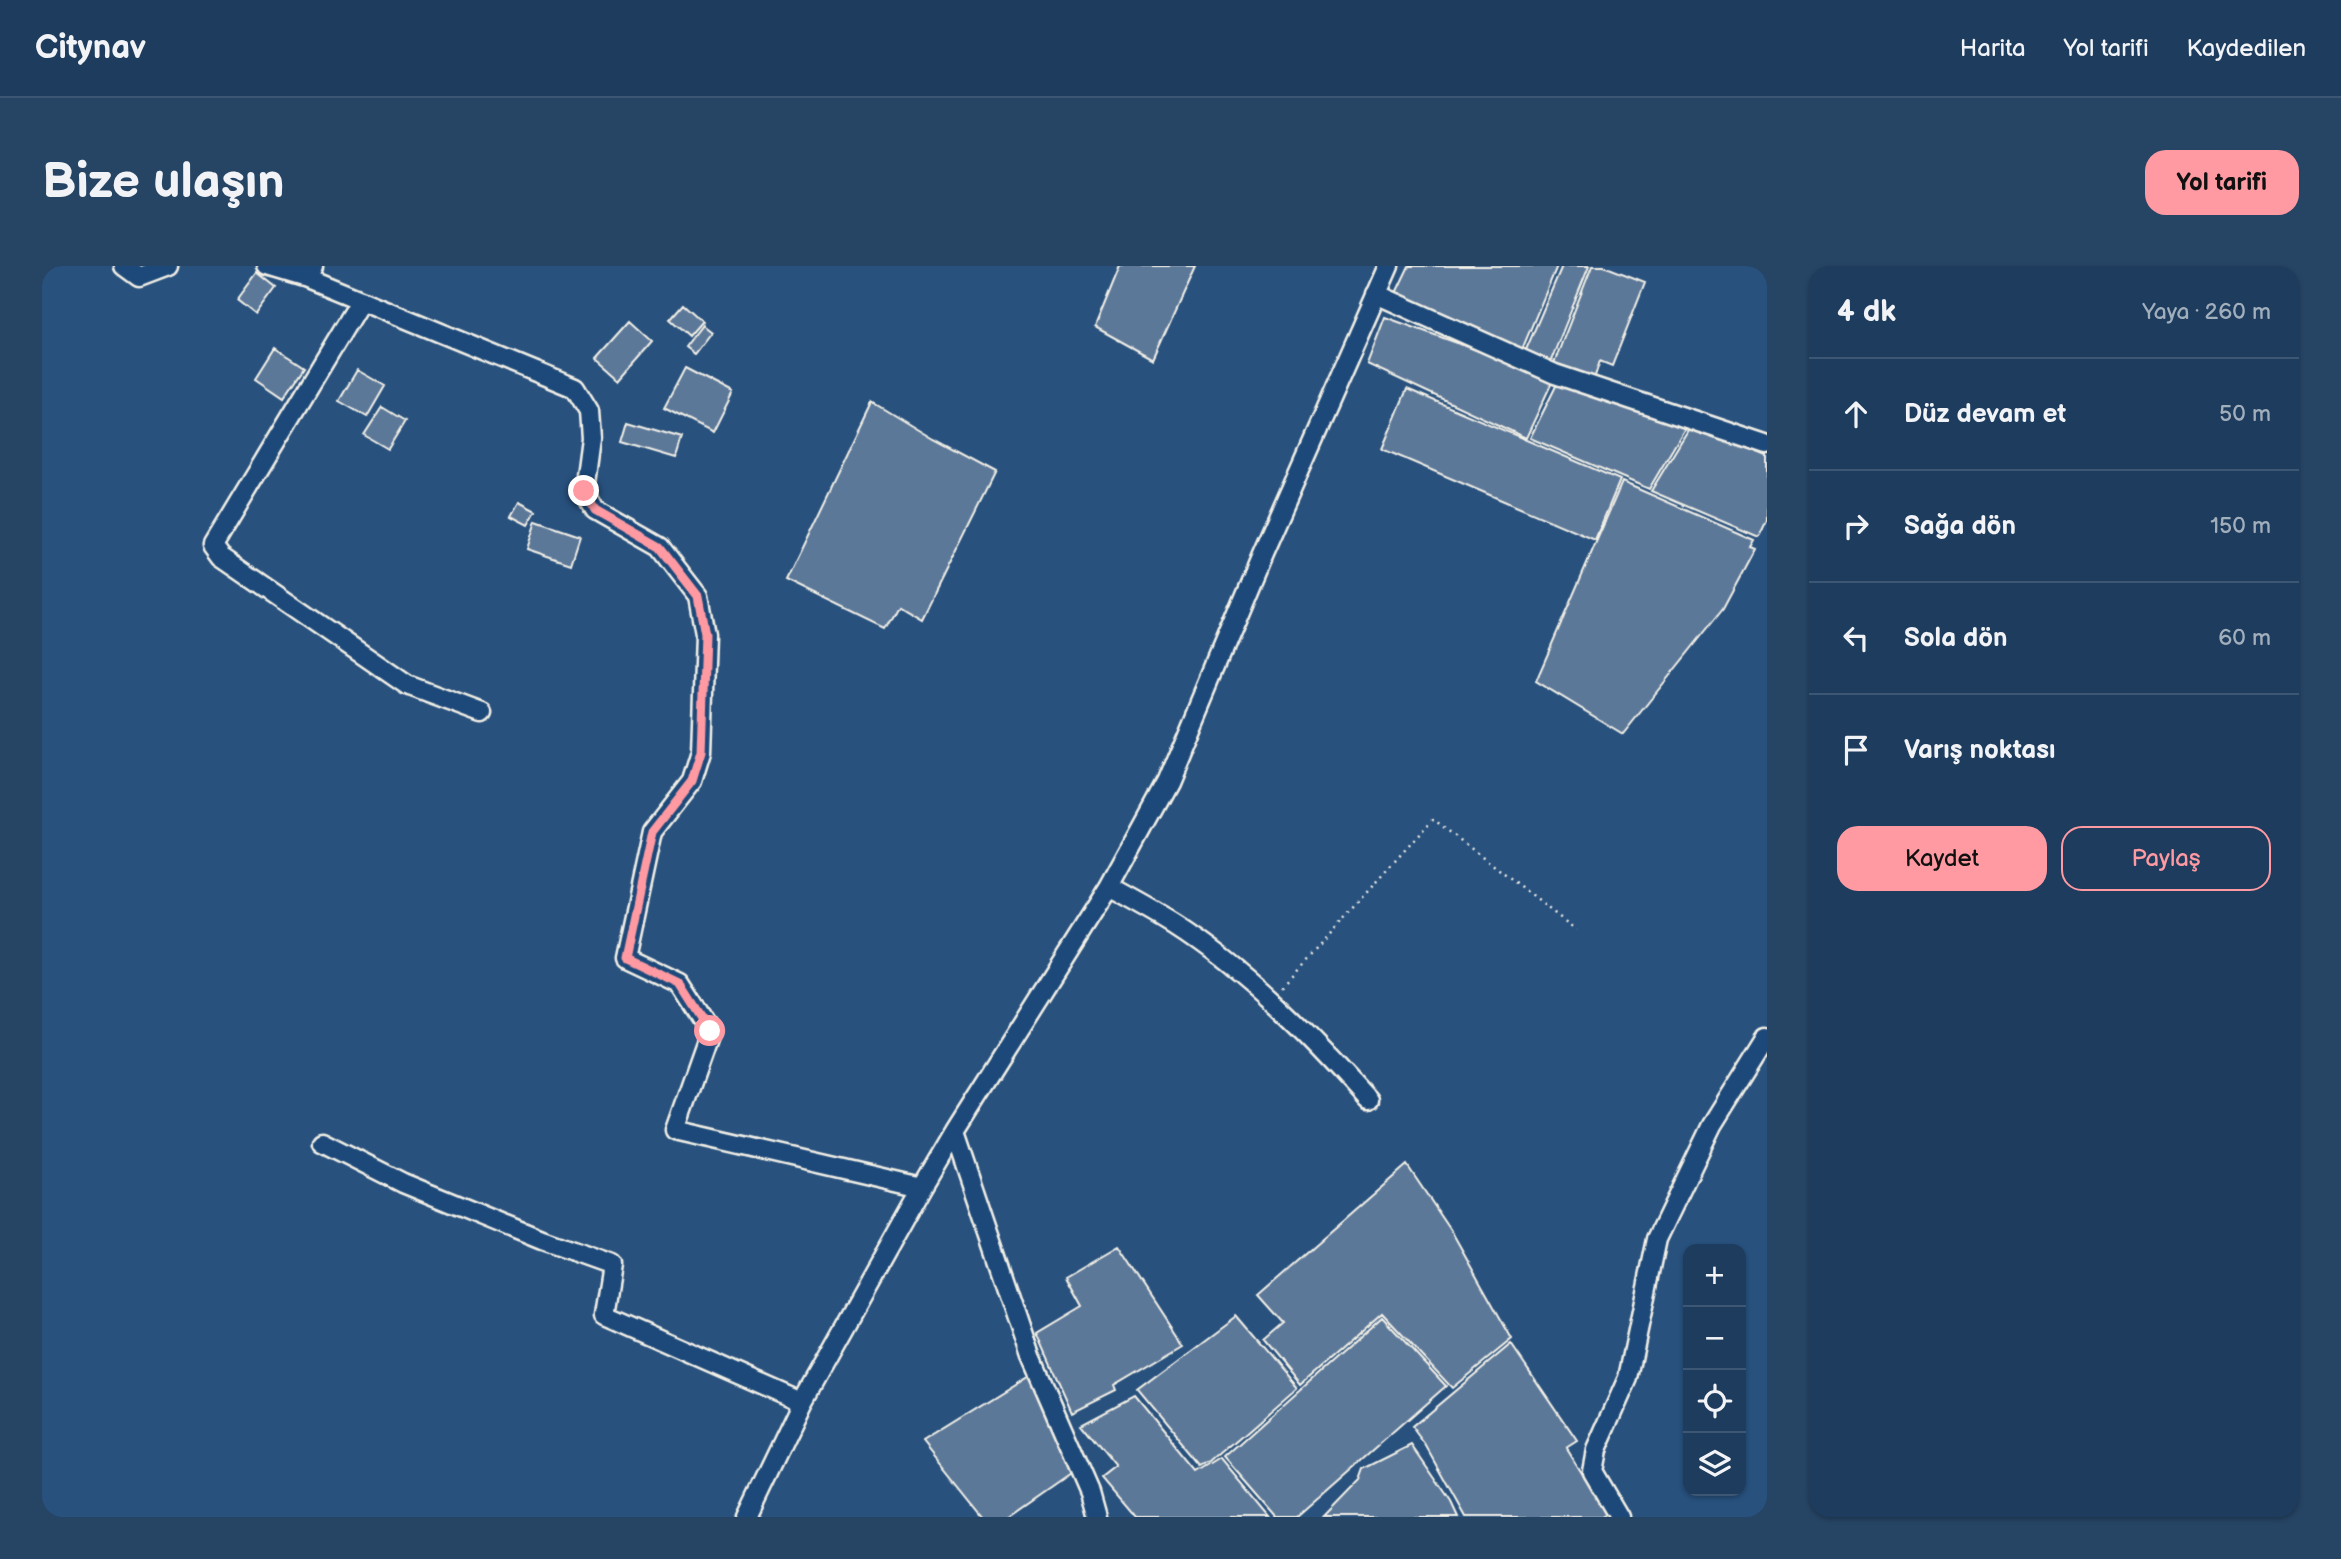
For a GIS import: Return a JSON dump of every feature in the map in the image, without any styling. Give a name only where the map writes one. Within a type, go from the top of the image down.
[{"type":"street","points":[[124,266],[139,277],[168,266]]},
{"type":"street","points":[[267,266],[310,272],[361,300],[575,388],[589,411],[591,438],[584,491],[595,510],[660,547],[698,596],[705,634],[701,752],[692,781],[652,832],[625,958],[680,984],[710,1031],[675,1130],[922,1187]]},
{"type":"street","points":[[747,1517],[802,1402],[922,1187],[954,1131],[1109,887],[1167,781],[1262,554],[1390,266]]},
{"type":"street","points":[[1377,294],[1555,374],[1767,444]]},
{"type":"street","points":[[361,300],[213,546],[221,557],[407,685],[482,713]]},
{"type":"street","points":[[1109,887],[1175,925],[1233,967],[1319,1045],[1368,1100]]},
{"type":"street","points":[[1619,1517],[1592,1471],[1596,1450],[1628,1378],[1657,1240],[1712,1125],[1767,1037]]},
{"type":"street","points":[[954,1131],[1031,1356],[1090,1492],[1097,1517]]},
{"type":"street","points":[[322,1142],[403,1183],[542,1240],[612,1265],[604,1315],[802,1402]]},
{"type":"path","points":[[1270,999],[1433,819],[1576,930]]},
{"type":"building","points":[[1120,266],[1195,266],[1153,359],[1095,327]]},
{"type":"building","points":[[1409,266],[1557,266],[1521,352],[1396,293]]},
{"type":"building","points":[[1562,266],[1589,266],[1550,363],[1525,352]]},
{"type":"building","points":[[1592,266],[1604,266],[1645,282],[1612,366],[1600,361],[1594,379],[1554,363]]},
{"type":"building","points":[[257,273],[276,288],[256,315],[237,300]]},
{"type":"building","points":[[683,304],[702,321],[689,336],[670,319]]},
{"type":"building","points":[[1385,317],[1554,378],[1526,438],[1367,364]]},
{"type":"building","points":[[630,321],[652,341],[620,378],[597,358]]},
{"type":"building","points":[[702,325],[711,332],[694,354],[685,347]]},
{"type":"building","points":[[275,348],[304,367],[284,397],[256,378]]},
{"type":"building","points":[[685,368],[733,393],[713,433],[664,408]]},
{"type":"building","points":[[357,370],[385,386],[367,417],[339,401]]},
{"type":"building","points":[[1559,380],[1688,423],[1649,489],[1530,438]]},
{"type":"building","points":[[1407,389],[1620,480],[1595,540],[1382,449]]},
{"type":"building","points":[[872,402],[995,472],[922,619],[898,605],[885,629],[786,581]]},
{"type":"building","points":[[382,407],[405,421],[388,449],[364,435]]},
{"type":"building","points":[[628,422],[682,438],[676,458],[622,442]]},
{"type":"building","points":[[1691,425],[1767,457],[1767,520],[1759,537],[1651,491]]},
{"type":"building","points":[[1622,482],[1754,540],[1750,547],[1755,549],[1723,609],[1623,734],[1536,681]]},
{"type":"building","points":[[519,502],[536,511],[528,525],[511,516]]},
{"type":"building","points":[[536,521],[580,536],[571,564],[527,549]]},
{"type":"building","points":[[1407,1165],[1452,1232],[1512,1339],[1452,1388],[1382,1313],[1300,1385],[1263,1340],[1283,1323],[1258,1295]]},
{"type":"building","points":[[1119,1246],[1183,1344],[1114,1385],[1116,1390],[1072,1412],[1037,1333],[1082,1306],[1066,1277]]},
{"type":"building","points":[[1236,1316],[1297,1388],[1202,1468],[1137,1390]]},
{"type":"building","points":[[1382,1317],[1446,1386],[1297,1517],[1277,1517],[1225,1457]]},
{"type":"building","points":[[1511,1344],[1577,1441],[1566,1448],[1607,1514],[1602,1517],[1466,1517],[1427,1447],[1412,1427]]},
{"type":"building","points":[[1031,1375],[1074,1471],[1008,1517],[983,1517],[923,1442]]},
{"type":"building","points":[[1134,1396],[1198,1474],[1222,1459],[1270,1517],[1135,1517],[1102,1478],[1116,1467],[1081,1424]]},
{"type":"building","points":[[1412,1445],[1451,1502],[1458,1517],[1324,1517],[1360,1480],[1364,1469]]},
{"type":"route","points":[[584,491],[595,510],[660,547],[698,596],[705,634],[701,752],[692,781],[652,832],[625,958],[680,984],[710,1031]]}]
